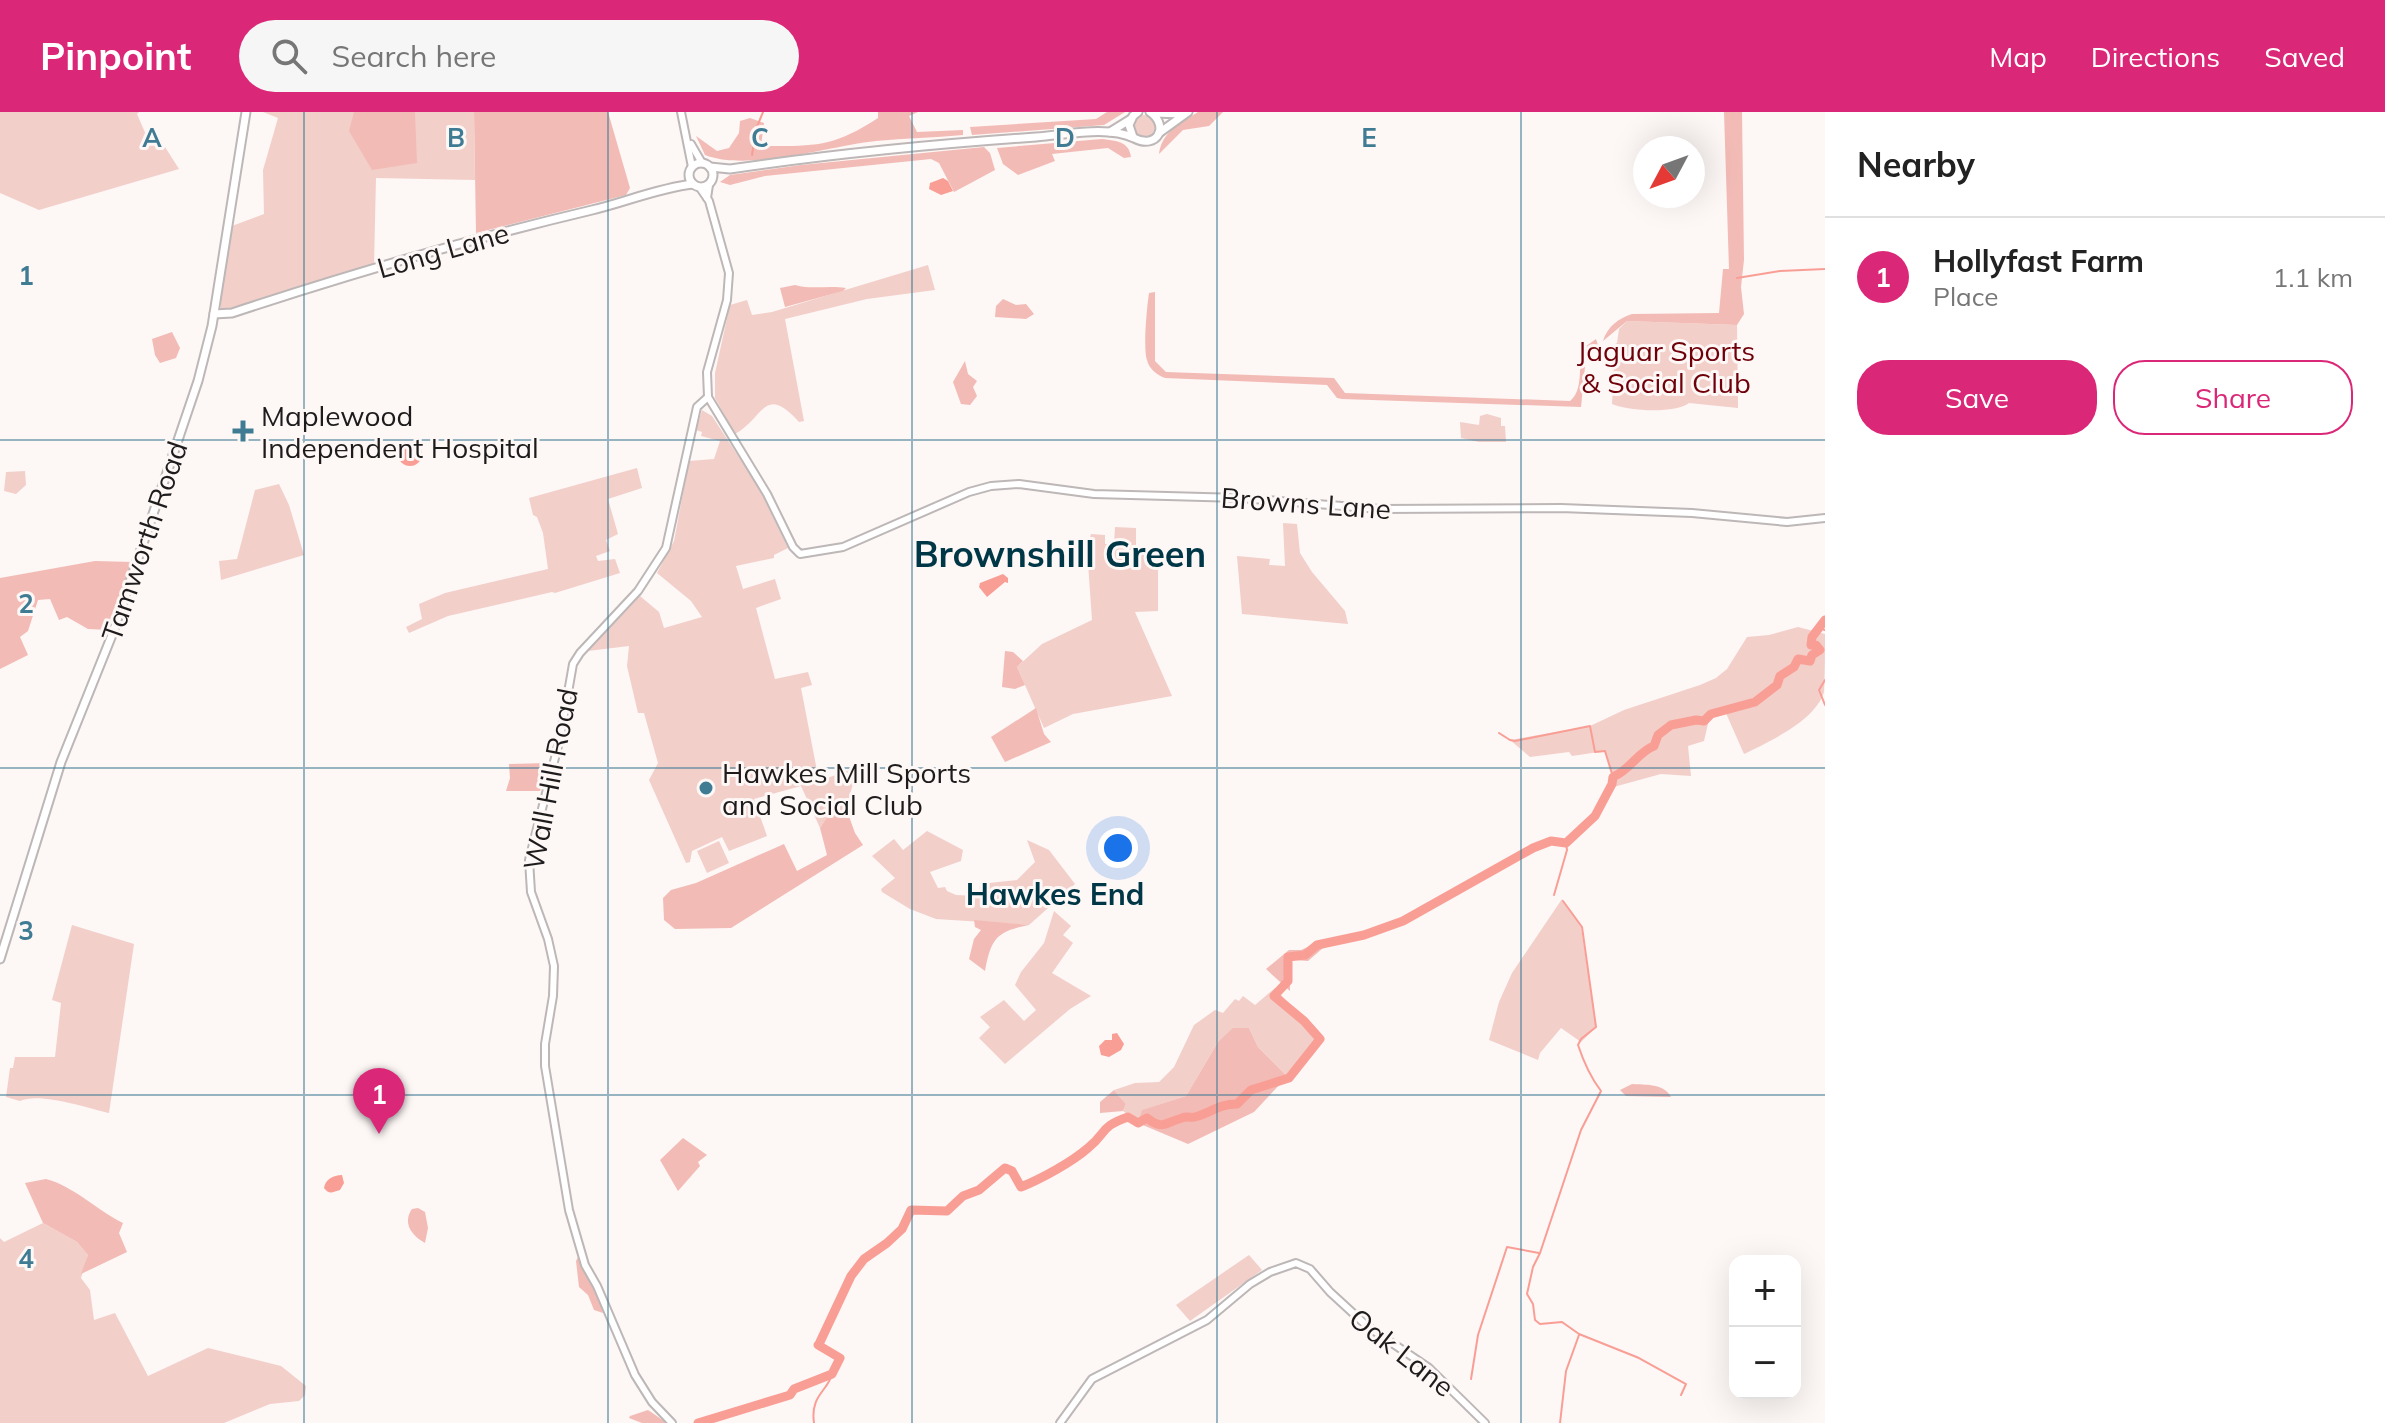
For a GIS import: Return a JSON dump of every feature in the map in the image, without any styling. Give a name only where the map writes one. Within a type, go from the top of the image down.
[{"type":"main road","name":"Tamworth Road","points":[[0,959],[61,762],[112,635],[204,360],[246,112]]},
{"type":"main road","points":[[1110,132],[1138,112]]},
{"type":"main road","points":[[1151,112],[1169,115],[1188,112]]},
{"type":"main road","points":[[1151,112],[1159,120],[1159,133]]},
{"type":"main road","points":[[704,184],[706,165],[730,169],[893,149],[1110,132],[1150,142],[1188,112]]},
{"type":"main road","points":[[1131,119],[1129,129],[1133,137]]},
{"type":"main road","name":"Long Lane","points":[[673,186],[690,171],[706,165]]},
{"type":"main road","points":[[704,184],[730,169]]},
{"type":"main road","points":[[690,171],[704,184]]},
{"type":"main road","name":"Long Lane","points":[[214,314],[232,313],[346,277],[542,221],[611,206],[673,186],[704,184]]},
{"type":"street","points":[[681,112],[690,171]]},
{"type":"street","points":[[687,138],[706,165]]},
{"type":"street","name":"Wall Hill Road","points":[[672,1423],[652,1402],[635,1375],[585,1265],[569,1210],[545,1066],[554,966],[531,892],[528,868],[564,720],[573,664],[638,591],[666,548],[697,407],[708,397],[707,372],[727,300],[729,273],[704,184]]},
{"type":"street","name":"Browns Lane","points":[[708,397],[767,494],[794,550],[800,554],[843,547],[977,489],[1019,484],[1094,494],[1230,498],[1380,509],[1561,508],[1692,513],[1787,522],[1825,518]]},
{"type":"street","name":"Oak Lane","points":[[1060,1423],[1092,1379],[1207,1320],[1260,1277],[1296,1263],[1306,1266],[1367,1326],[1429,1368],[1485,1423]]},
{"type":"green space","points":[[0,112],[139,112],[137,114],[150,144],[165,147],[179,169],[39,210],[0,193]]},
{"type":"green space","points":[[263,112],[474,112],[475,180],[376,178],[374,265],[227,311],[221,308],[220,302],[232,226],[264,214],[263,170],[278,118]]},
{"type":"green space","points":[[1144,115],[1152,118],[1155,126],[1152,134],[1144,137],[1136,134],[1133,126],[1136,118]]},
{"type":"green space","points":[[928,265],[935,290],[867,299],[785,319],[804,421],[799,422],[778,405],[771,404],[735,434],[715,398],[715,373],[730,305],[747,300],[752,315],[772,312]]},
{"type":"green space","name":"Jaguar Sports & Social Club","points":[[1627,321],[1737,325],[1738,408],[1689,403],[1674,409],[1651,410],[1612,404],[1615,344],[1619,329]]},
{"type":"green space","points":[[702,410],[712,416],[758,486],[788,548],[774,555],[774,558],[736,566],[743,589],[775,579],[781,599],[756,608],[775,679],[808,672],[812,685],[801,688],[819,781],[858,767],[846,808],[827,817],[820,828],[801,786],[754,799],[767,836],[729,851],[722,837],[692,851],[690,862],[686,863],[649,780],[658,763],[644,713],[638,713],[627,666],[629,646],[588,651],[640,596],[659,612],[664,628],[702,617],[691,601],[657,573],[674,541],[689,461],[714,459],[720,441],[701,436],[702,432],[696,430]]},
{"type":"green space","points":[[1487,414],[1501,418],[1506,442],[1461,438],[1460,422],[1479,425],[1480,416]]},
{"type":"green space","points":[[637,468],[642,488],[608,499],[618,534],[606,540],[610,551],[596,556],[598,561],[615,559],[620,573],[555,593],[448,616],[409,633],[406,627],[422,619],[419,604],[445,593],[548,569],[543,533],[537,517],[533,515],[529,498]]},
{"type":"green space","points":[[25,471],[26,485],[16,494],[4,491],[6,472]]},
{"type":"green space","points":[[279,484],[289,505],[304,555],[221,580],[219,561],[237,559],[255,490]]},
{"type":"green space","points":[[1283,523],[1297,524],[1300,553],[1345,611],[1348,624],[1242,614],[1237,556],[1270,559],[1269,565],[1285,566]]},
{"type":"green space","points":[[1115,527],[1136,528],[1136,547],[1158,548],[1158,611],[1135,612],[1172,696],[1073,714],[1044,728],[1017,667],[1042,644],[1092,620],[1088,563],[1085,558],[1091,534],[1105,535],[1105,544],[1114,544]]},
{"type":"green space","points":[[1798,627],[1825,634],[1824,692],[1819,702],[1802,721],[1744,754],[1725,711],[1710,715],[1704,741],[1688,746],[1691,776],[1661,774],[1610,788],[1613,777],[1605,751],[1530,757],[1510,740],[1590,726],[1624,710],[1700,685],[1727,669],[1747,637]]},
{"type":"green space","points":[[927,831],[963,850],[961,861],[930,872],[938,888],[945,887],[956,895],[979,896],[980,884],[1017,880],[1035,862],[1027,840],[1049,850],[1075,884],[1029,925],[936,919],[910,909],[882,892],[881,889],[895,878],[872,856],[894,839],[903,850]]},
{"type":"green space","points":[[719,841],[729,863],[707,873],[697,851]]},
{"type":"green space","points":[[1562,899],[1581,927],[1596,1027],[1581,1042],[1561,1028],[1540,1053],[1538,1060],[1489,1040],[1499,1002],[1512,973]]},
{"type":"green space","points":[[1054,911],[1071,926],[1063,935],[1073,943],[1052,973],[1091,996],[1070,1009],[1005,1064],[979,1038],[990,1027],[980,1017],[1004,1000],[1024,1021],[1036,1010],[1015,985],[1021,972],[1044,943]]},
{"type":"green space","points":[[72,925],[134,944],[109,1113],[39,1098],[20,1101],[6,1097],[10,1068],[13,1068],[15,1057],[55,1057],[61,1003],[52,1000]]},
{"type":"green space","points":[[1275,988],[1320,1039],[1289,1078],[1258,1047],[1249,1028],[1218,1042],[1186,1096],[1143,1110],[1138,1123],[1123,1111],[1126,1104],[1114,1090],[1135,1083],[1159,1082],[1174,1067],[1194,1025],[1215,1010],[1223,1013],[1235,999],[1239,1001],[1243,996],[1255,1005]]},
{"type":"green space","points":[[43,1223],[77,1242],[88,1255],[81,1278],[90,1290],[94,1320],[115,1313],[148,1376],[208,1348],[281,1366],[306,1386],[305,1395],[299,1401],[270,1404],[224,1423],[0,1423],[0,1238],[4,1242]]},
{"type":"green space","points":[[1249,1255],[1262,1270],[1190,1321],[1176,1305]]},
{"type":"shaded area","points":[[354,112],[415,112],[417,163],[372,170],[349,131]]},
{"type":"shaded area","points":[[474,112],[608,112],[630,188],[626,195],[476,233]]},
{"type":"shaded area","points":[[878,112],[918,112],[909,116],[917,132],[963,130],[963,135],[876,141],[743,161],[705,155],[696,136],[717,151],[729,148],[739,133],[740,121],[750,118],[764,123],[761,146],[809,145],[848,135],[878,118]]},
{"type":"shaded area","points":[[1107,112],[1125,112],[1104,125],[972,135],[970,127],[1096,119]]},
{"type":"shaded area","points":[[1198,112],[1223,112],[1209,126],[1183,130],[1159,154],[1168,134]]},
{"type":"shaded area","points":[[1724,112],[1742,112],[1744,260],[1741,287],[1744,314],[1737,325],[1627,321],[1603,341],[1614,324],[1632,314],[1719,313],[1723,269],[1729,269]]},
{"type":"shaded area","points":[[1102,139],[1125,145],[1131,157],[1124,158],[1108,148],[1052,154],[1055,161],[1018,175],[1003,164],[997,148]]},
{"type":"shaded area","points":[[984,147],[990,153],[995,170],[954,192],[939,163],[931,159],[765,176],[730,185],[720,182],[730,175],[801,165]]},
{"type":"shaded area","points":[[943,178],[953,191],[941,195],[929,189],[930,183]]},
{"type":"shaded area","points":[[795,285],[846,288],[785,307],[780,288]]},
{"type":"shaded area","points":[[1155,292],[1155,361],[1166,372],[1334,378],[1345,393],[1570,401],[1579,384],[1582,349],[1596,339],[1598,345],[1586,357],[1581,407],[1342,399],[1337,398],[1327,385],[1165,378],[1151,369],[1146,354],[1149,293]]},
{"type":"shaded area","points":[[1003,299],[1016,305],[1026,304],[1034,314],[1026,319],[995,317],[996,306]]},
{"type":"shaded area","points":[[172,332],[180,348],[176,358],[160,363],[152,339]]},
{"type":"shaded area","points":[[965,361],[968,374],[977,381],[973,387],[977,396],[970,405],[961,404],[953,382]]},
{"type":"shaded area","points":[[410,442],[418,446],[422,454],[418,462],[410,466],[402,462],[398,454],[402,446]]},
{"type":"shaded area","points":[[95,561],[133,562],[109,630],[88,629],[67,617],[59,620],[50,599],[38,600],[28,631],[20,637],[28,655],[0,669],[0,578]]},
{"type":"shaded area","points":[[1003,574],[1008,578],[1008,583],[1005,582],[987,597],[979,587],[980,583]]},
{"type":"shaded area","points":[[1005,651],[1013,652],[1023,661],[1017,667],[1025,685],[1015,689],[1002,687]]},
{"type":"shaded area","points":[[1036,708],[1044,734],[1051,742],[1005,762],[991,737]]},
{"type":"shaded area","points":[[549,763],[540,791],[506,791],[510,778],[509,764]]},
{"type":"shaded area","points":[[846,808],[863,845],[731,928],[675,929],[664,920],[663,898],[671,890],[696,883],[784,844],[797,871],[827,855],[820,828],[827,817]]},
{"type":"shaded area","points":[[974,920],[1029,925],[1009,930],[997,938],[985,971],[969,959],[974,939],[981,930],[975,927]]},
{"type":"shaded area","points":[[1321,941],[1323,948],[1308,961],[1294,960],[1290,963],[1290,991],[1266,969],[1289,950],[1301,950]]},
{"type":"shaded area","points":[[1233,1028],[1249,1028],[1258,1047],[1289,1078],[1254,1112],[1188,1144],[1138,1123],[1142,1110],[1186,1096],[1218,1042]]},
{"type":"shaded area","points":[[1117,1033],[1124,1044],[1121,1050],[1109,1057],[1101,1055],[1099,1046],[1105,1040],[1112,1040],[1112,1034]]},
{"type":"shaded area","points":[[1632,1084],[1659,1087],[1671,1097],[1626,1096],[1620,1090]]},
{"type":"shaded area","points":[[1114,1090],[1126,1104],[1123,1111],[1100,1113],[1100,1102]]},
{"type":"shaded area","points":[[683,1138],[707,1155],[698,1162],[700,1166],[678,1191],[660,1160]]},
{"type":"shaded area","points":[[342,1175],[344,1183],[340,1190],[329,1192],[324,1188],[330,1178]]},
{"type":"shaded area","points":[[46,1179],[66,1187],[123,1223],[119,1233],[127,1252],[81,1274],[88,1255],[77,1242],[43,1223],[25,1183]]},
{"type":"shaded area","points":[[412,1209],[425,1212],[428,1228],[425,1243],[416,1237],[408,1224]]},
{"type":"shaded area","points":[[579,1255],[603,1313],[594,1310],[588,1295],[579,1287],[576,1261]]},
{"type":"shaded area","points":[[648,1410],[667,1423],[642,1423],[629,1418]]},
{"type":"waterway","points":[[752,155],[756,129],[763,112]]},
{"type":"waterway","points":[[1737,278],[1780,271],[1825,269]]},
{"type":"waterway","points":[[820,1342],[851,1276],[864,1259],[902,1229],[911,1210],[947,1211],[963,1196],[979,1190],[1005,1168],[1012,1171],[1021,1187],[1029,1184],[1074,1159],[1108,1127],[1128,1117],[1138,1123],[1147,1118],[1161,1125],[1184,1117],[1195,1117],[1225,1105],[1237,1104],[1251,1090],[1289,1078],[1320,1039],[1274,996],[1288,981],[1288,957],[1305,955],[1317,945],[1364,935],[1403,921],[1533,848],[1551,841],[1566,843],[1595,816],[1613,777],[1654,746],[1658,735],[1671,725],[1704,721],[1711,714],[1755,702],[1777,685],[1780,676],[1794,667],[1798,659],[1810,661],[1812,655],[1820,650],[1816,645],[1811,645],[1812,637],[1825,620]]},
{"type":"waterway","points":[[1819,628],[1825,630]]},
{"type":"waterway","points":[[1825,680],[1819,690],[1825,705]]},
{"type":"waterway","points":[[1499,733],[1515,741],[1590,726],[1595,752],[1605,751],[1613,777]]},
{"type":"waterway","points":[[1554,895],[1567,850],[1566,843]]},
{"type":"waterway","points":[[1563,901],[1582,927],[1596,1027],[1578,1045],[1601,1091],[1581,1130],[1533,1267],[1527,1294],[1533,1304],[1535,1320],[1540,1324],[1562,1322],[1579,1334],[1639,1358],[1686,1384],[1681,1395]]},
{"type":"waterway","points":[[1471,1379],[1478,1335],[1507,1247],[1539,1253]]},
{"type":"waterway","points":[[1560,1423],[1566,1371],[1579,1335]]},
{"type":"waterway","points":[[698,1423],[790,1395],[794,1389],[832,1374],[840,1358],[818,1345]]},
{"type":"waterway","points":[[814,1423],[815,1406],[832,1374]]},
{"type":"place","name":"Maplewood Independent Hospital","points":[[243,431]]},
{"type":"place","name":"Hawkes Mill Sports and Social Club","points":[[706,788]]},
{"type":"place","name":"Hollyfast Farm","points":[[379,1134]]},
{"type":"district","name":"Brownshill Green","points":[[1060,553]]},
{"type":"district","name":"Hawkes End","points":[[1055,894]]}]
